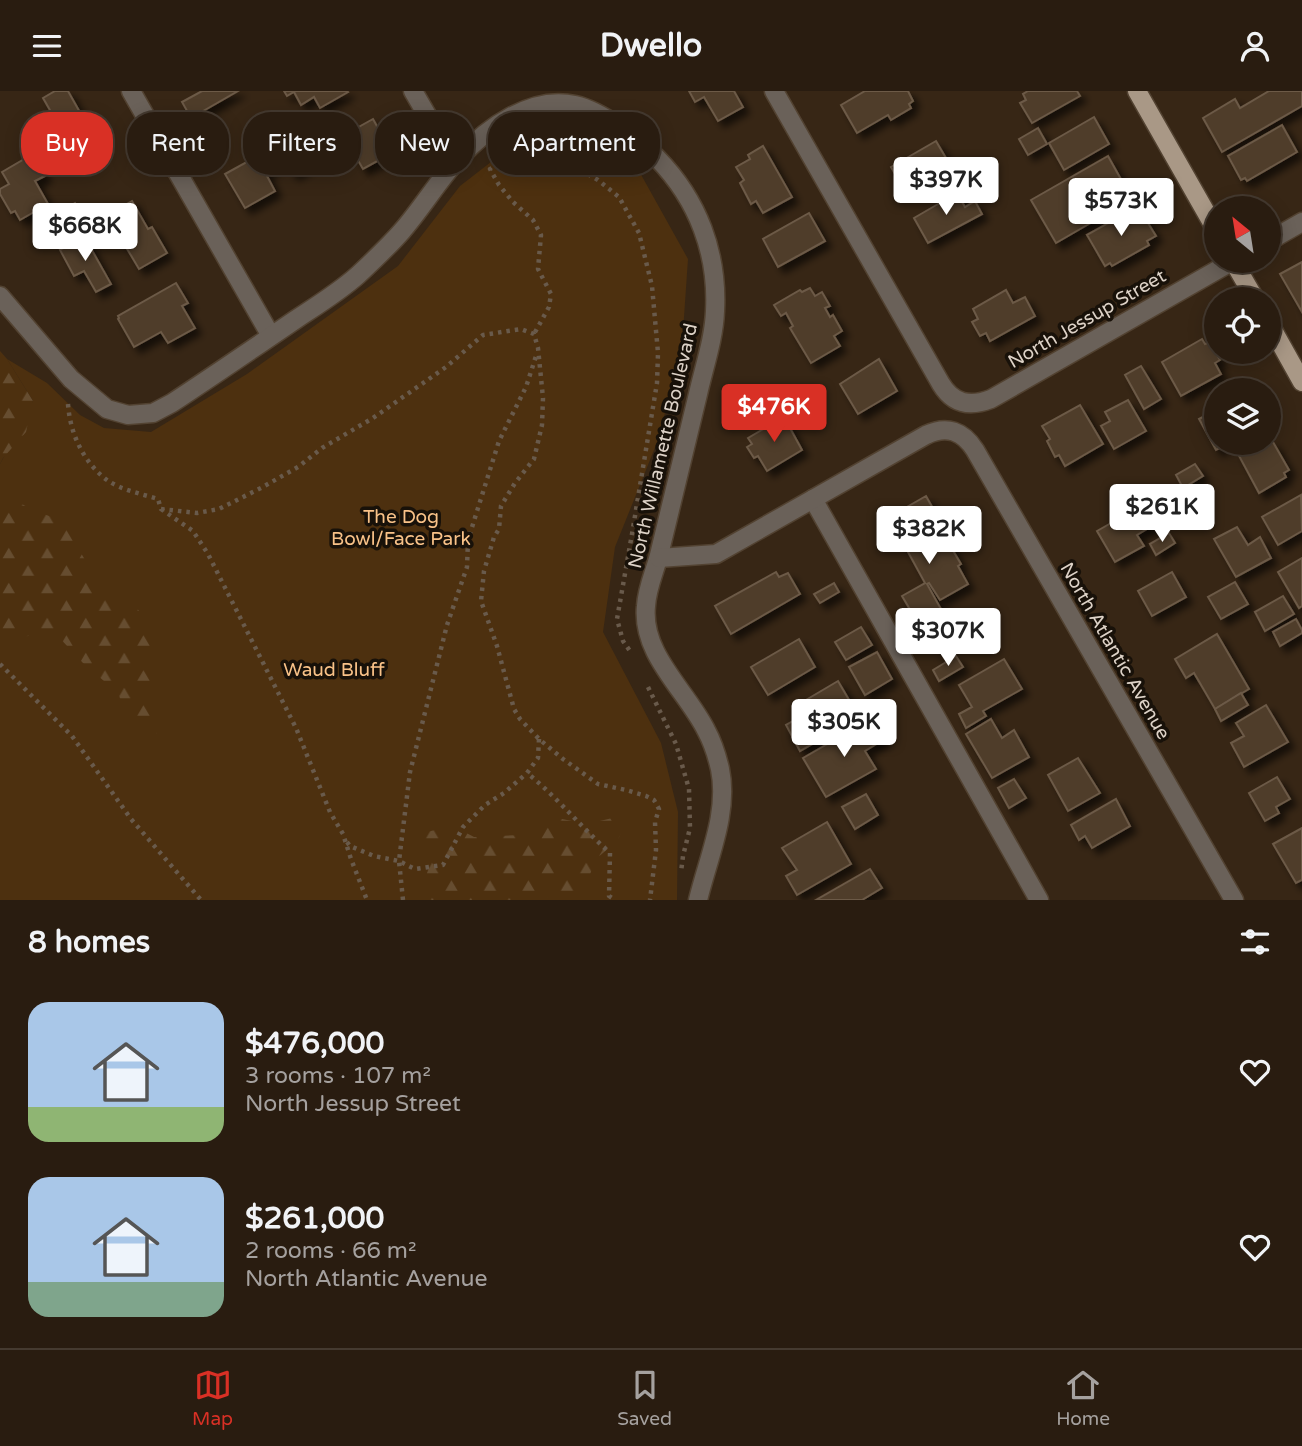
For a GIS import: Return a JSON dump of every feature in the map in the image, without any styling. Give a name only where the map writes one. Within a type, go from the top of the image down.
[{"type":"main road","points":[[1137,91],[1204,209]]},
{"type":"main road","points":[[1281,344],[1302,382]]},
{"type":"street","points":[[131,91],[271,336]]},
{"type":"street","points":[[413,91],[425,112]]},
{"type":"street","name":"North Jessup Street","points":[[774,91],[941,384],[950,397],[960,402],[977,403],[991,398],[1212,273]]},
{"type":"street","name":"North Willamette Boulevard","points":[[474,143],[509,117],[537,107],[558,104],[576,106],[596,114],[645,146],[667,169],[686,193],[701,221],[709,246],[715,277],[715,313],[709,349],[646,603],[645,622],[661,662],[706,729],[720,770],[723,793],[720,818],[698,900]]},
{"type":"street","name":"North Willamette Boulevard","points":[[0,296],[71,379],[107,409],[128,415],[152,412],[172,403],[354,279],[403,230],[445,175]]},
{"type":"street","points":[[1281,234],[1302,222]]},
{"type":"street","name":"North Atlantic Avenue","points":[[813,499],[936,431],[961,434],[970,442],[1234,900]]},
{"type":"street","points":[[659,558],[716,554],[813,499],[1039,900]]},
{"type":"path","points":[[483,134],[488,137]]},
{"type":"path","points":[[493,175],[513,202],[533,219],[541,235],[538,269],[551,294],[549,307],[534,334],[543,398],[542,425],[534,459],[501,506],[499,529],[484,571],[481,601],[497,646],[514,709],[520,719],[539,739],[598,785],[639,793],[654,800],[659,809],[655,822],[656,850],[650,900]]},
{"type":"path","points":[[589,175],[619,197],[639,233],[652,286],[658,353],[657,383],[617,619],[623,641],[635,658]]},
{"type":"path","points":[[161,509],[197,513],[219,509],[298,467],[322,448],[373,418],[446,367],[483,335],[521,329],[534,334]]},
{"type":"path","points":[[403,900],[399,861],[410,772],[447,625],[467,567],[468,540],[499,441],[526,387],[538,348]]},
{"type":"path","points":[[71,379],[69,423],[86,460],[108,481],[130,491],[159,499],[161,509],[193,531],[208,554],[296,728],[330,812],[350,846],[374,856],[399,861],[415,869],[443,865],[463,828],[485,805],[527,773],[538,758],[539,739]]},
{"type":"path","points":[[0,664],[72,736],[131,819],[201,900]]},
{"type":"path","points":[[645,680],[676,744],[689,789],[690,828],[681,879]]},
{"type":"path","points":[[527,773],[549,791],[570,815],[610,852],[609,896],[614,900]]},
{"type":"path","points":[[343,834],[367,900]]},
{"type":"green space","name":"The Dog Bowl/Face Park","points":[[488,164],[488,175],[641,175],[688,259],[682,346],[658,440],[615,547],[603,632],[661,743],[678,812],[677,900],[0,900],[0,464],[33,401],[7,359],[47,383],[80,415],[104,428],[151,432],[247,374],[398,266],[460,186]]},
{"type":"green space","points":[[0,351],[33,401],[26,432],[0,464]]},
{"type":"green space","points":[[0,489],[29,507],[61,520],[99,583],[135,606],[160,636],[150,689],[157,734],[131,727],[118,693],[83,663],[54,632],[9,639],[0,644]]},
{"type":"green space","points":[[547,816],[587,824],[621,816],[623,827],[618,840],[596,859],[587,882],[565,900],[538,896],[536,900],[425,900],[423,888],[430,862],[422,833],[453,826],[474,837],[521,835]]},
{"type":"building","points":[[55,91],[68,91],[80,112],[51,112],[43,98]]},
{"type":"building","points":[[202,91],[238,91],[201,112],[188,112],[182,102]]},
{"type":"building","points":[[284,91],[348,92],[320,108],[314,97],[301,105],[294,92],[287,96]]},
{"type":"building","points":[[689,91],[734,91],[743,107],[718,121],[704,97],[695,102]]},
{"type":"building","points":[[865,91],[908,91],[913,101],[909,104],[911,108],[891,120],[888,115],[857,133],[841,105]]},
{"type":"building","points":[[1028,91],[1077,91],[1080,96],[1032,123],[1020,103],[1026,100],[1023,94]]},
{"type":"building","points":[[1269,91],[1302,91],[1302,106],[1222,152],[1203,118],[1235,99],[1240,108]]},
{"type":"building","points":[[1094,117],[1109,144],[1064,170],[1049,143]]},
{"type":"building","points":[[373,119],[375,123],[375,162],[363,169],[361,166],[361,126]]},
{"type":"building","points":[[1282,125],[1297,152],[1247,181],[1245,178],[1241,180],[1228,156]]},
{"type":"building","points":[[1038,128],[1047,144],[1028,155],[1019,139]]},
{"type":"building","points":[[936,141],[950,165],[905,191],[891,167]]},
{"type":"building","points":[[763,146],[792,197],[763,213],[756,201],[751,204],[740,183],[744,180],[736,167],[750,159],[748,155]]},
{"type":"building","points":[[1108,156],[1132,199],[1056,243],[1031,200]]},
{"type":"building","points":[[21,161],[21,175],[44,175],[35,181],[48,204],[20,220],[15,211],[11,213],[0,194],[0,189],[9,184],[2,172]]},
{"type":"building","points":[[243,164],[243,175],[267,175],[275,191],[245,208],[226,175],[229,175],[229,172]]},
{"type":"building","points":[[957,193],[965,207],[975,201],[982,214],[928,243],[914,218]]},
{"type":"building","points":[[132,201],[148,229],[152,227],[167,253],[139,269],[107,215]]},
{"type":"building","points":[[75,203],[88,226],[58,243],[45,220]]},
{"type":"building","points":[[1130,211],[1135,220],[1143,215],[1156,236],[1147,241],[1149,245],[1112,266],[1110,263],[1105,266],[1087,235]]},
{"type":"building","points":[[809,213],[825,241],[778,267],[763,239]]},
{"type":"building","points":[[84,236],[111,284],[96,292],[84,271],[74,276],[60,250]]},
{"type":"building","points":[[1302,262],[1302,312],[1280,274]]},
{"type":"building","points":[[176,283],[188,303],[182,306],[195,328],[168,343],[161,332],[134,347],[118,316]]},
{"type":"building","points":[[810,288],[815,296],[822,292],[830,306],[825,308],[830,317],[833,315],[842,331],[834,336],[840,346],[811,363],[790,328],[793,326],[786,313],[781,316],[774,305],[800,290],[802,292]]},
{"type":"building","points":[[1006,290],[1013,303],[1025,297],[1035,316],[990,341],[986,333],[980,336],[972,322],[978,319],[973,309]]},
{"type":"building","points":[[1202,339],[1204,364],[1216,364],[1221,374],[1214,378],[1204,378],[1204,383],[1181,396],[1162,362]]},
{"type":"building","points":[[879,359],[897,391],[858,414],[840,384]]},
{"type":"building","points":[[1141,366],[1161,399],[1144,409],[1125,375]]},
{"type":"building","points":[[1128,400],[1146,431],[1114,449],[1101,426],[1110,421],[1105,412]]},
{"type":"building","points":[[1080,405],[1103,444],[1065,466],[1059,455],[1055,457],[1047,441],[1050,439],[1042,426]]},
{"type":"building","points":[[784,417],[802,450],[767,471],[758,456],[754,458],[747,447],[752,444],[748,438]]},
{"type":"building","points":[[1239,455],[1280,455],[1289,470],[1284,473],[1286,477],[1259,493]]},
{"type":"building","points":[[1195,464],[1203,476],[1183,488],[1176,475]]},
{"type":"building","points":[[1301,495],[1302,531],[1278,545],[1262,517]]},
{"type":"building","points":[[926,496],[935,512],[929,516],[933,524],[936,522],[961,564],[958,566],[968,584],[940,600],[929,583],[927,584],[951,627],[928,640],[902,596],[925,583],[891,516]]},
{"type":"building","points":[[1141,506],[1152,526],[1137,535],[1144,546],[1115,562],[1097,531]]},
{"type":"building","points":[[1237,527],[1248,545],[1260,537],[1271,558],[1236,577],[1214,539]]},
{"type":"building","points":[[1169,533],[1175,543],[1156,555],[1150,544]]},
{"type":"building","points":[[1302,558],[1302,606],[1299,608],[1278,572]]},
{"type":"building","points":[[776,572],[779,577],[788,573],[800,594],[731,634],[715,606]]},
{"type":"building","points":[[1172,572],[1186,597],[1152,616],[1138,591]]},
{"type":"building","points":[[1235,582],[1248,604],[1221,619],[1208,597]]},
{"type":"building","points":[[834,583],[839,592],[820,603],[814,594]]},
{"type":"building","points":[[1283,596],[1294,614],[1265,631],[1255,612]]},
{"type":"building","points":[[1296,619],[1302,633],[1280,646],[1273,632]]},
{"type":"building","points":[[861,627],[872,645],[846,660],[835,642]]},
{"type":"building","points":[[1217,634],[1249,689],[1215,709],[1194,673],[1186,678],[1175,659]]},
{"type":"building","points":[[799,639],[815,667],[768,695],[751,667]]},
{"type":"building","points":[[877,652],[892,679],[865,695],[849,667]]},
{"type":"building","points":[[956,656],[963,667],[939,681],[933,670]]},
{"type":"building","points":[[1004,659],[1022,689],[983,711],[986,716],[966,728],[959,714],[972,707],[959,685]]},
{"type":"building","points":[[838,681],[859,717],[800,751],[786,725],[800,717],[794,707]]},
{"type":"building","points":[[1241,693],[1248,705],[1221,721],[1215,709]]},
{"type":"building","points":[[1266,705],[1288,742],[1244,767],[1231,743],[1244,736],[1236,723]]},
{"type":"building","points":[[871,719],[883,740],[865,751],[876,769],[826,797],[803,758]]},
{"type":"building","points":[[991,719],[1002,738],[1014,730],[1029,757],[992,778],[966,734]]},
{"type":"building","points":[[1078,758],[1100,793],[1068,811],[1048,775]]},
{"type":"building","points":[[1277,777],[1290,799],[1276,807],[1279,813],[1265,821],[1249,793]]},
{"type":"building","points":[[1014,779],[1026,798],[1009,808],[998,788]]},
{"type":"building","points":[[866,794],[878,815],[855,829],[842,807]]},
{"type":"building","points":[[1116,799],[1130,826],[1092,848],[1085,836],[1079,840],[1071,825]]},
{"type":"building","points":[[827,822],[851,864],[797,895],[786,876],[797,870],[782,848]]},
{"type":"building","points":[[1302,828],[1302,880],[1296,883],[1273,844]]},
{"type":"building","points":[[870,869],[882,888],[862,900],[816,900]]},
{"type":"park label","name":"Waud Bluff","points":[[334,670]]}]
